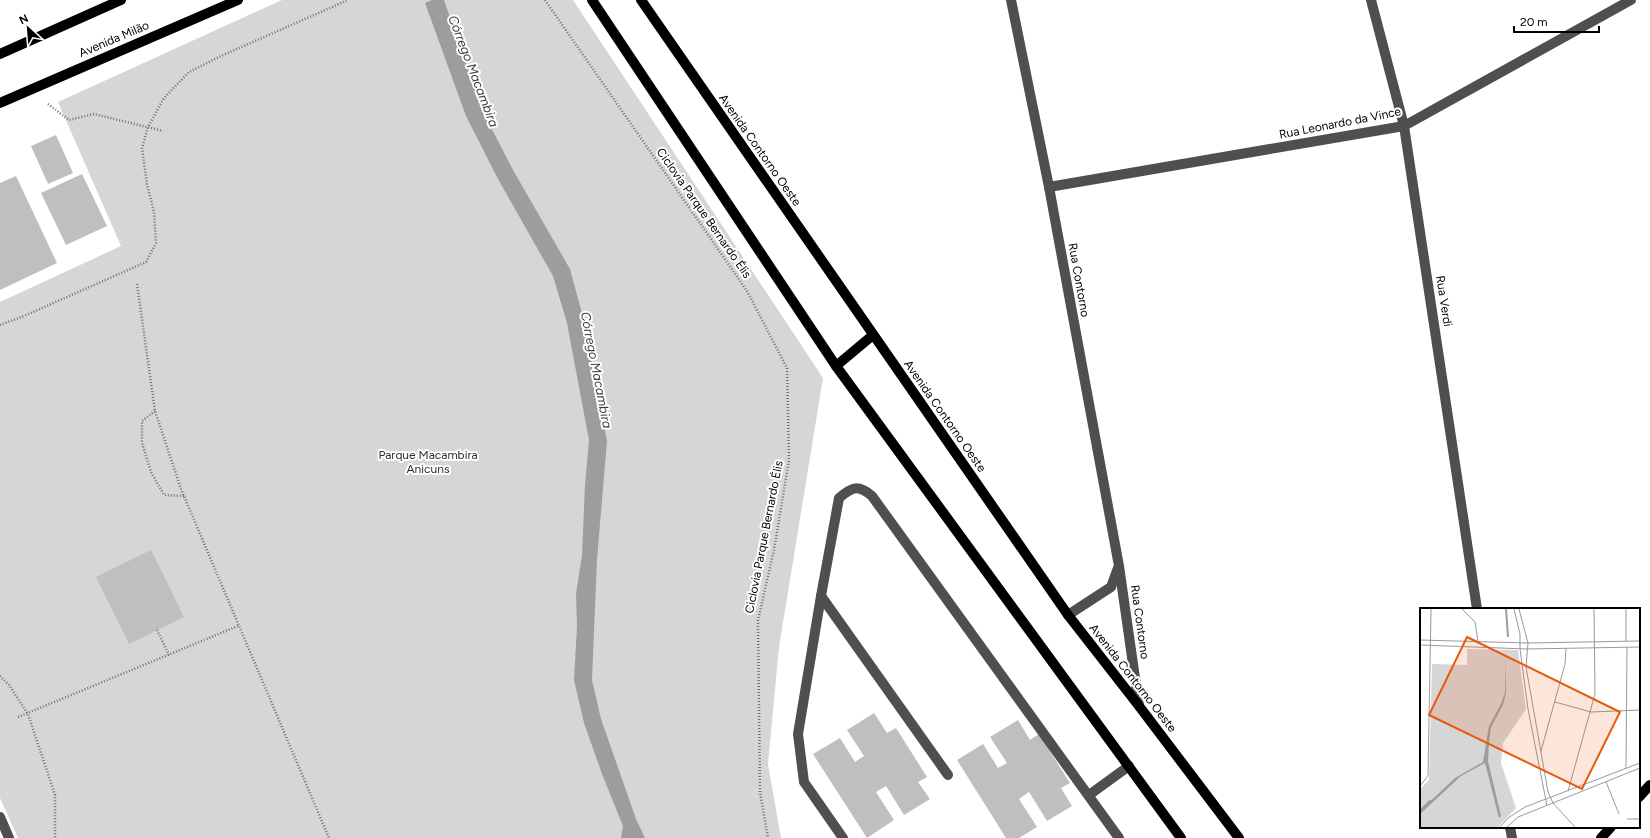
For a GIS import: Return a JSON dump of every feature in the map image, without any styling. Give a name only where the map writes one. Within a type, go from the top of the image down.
[{"type":"main road","points":[[0,54],[121,0]]},
{"type":"main road","name":"Avenida Milão","points":[[0,103],[238,0]]},
{"type":"main road","points":[[592,0],[836,366],[1181,838]]},
{"type":"main road","name":"Avenida Contorno Oeste","points":[[641,0],[1068,616],[1139,706],[1239,838]]},
{"type":"main road","points":[[836,366],[873,335]]},
{"type":"main road","points":[[1640,796],[1650,785]]},
{"type":"main road","points":[[1601,838],[1610,828]]},
{"type":"street","name":"Rua Contorno","points":[[1012,0],[1049,187],[1119,566],[1139,706]]},
{"type":"street","name":"Rua Verdi","points":[[1371,0],[1404,126],[1477,608]]},
{"type":"street","name":"Rua Leonardo da Vince","points":[[1049,187],[1404,126],[1631,0]]},
{"type":"street","points":[[843,838],[804,782],[798,734],[839,498],[854,488],[863,489],[872,496],[1119,838]]},
{"type":"street","name":"Rua Contorno","points":[[1068,616],[1111,587],[1119,566]]},
{"type":"street","points":[[821,596],[948,775]]},
{"type":"street","points":[[1089,795],[1129,766]]},
{"type":"street","points":[[0,817],[9,838]]},
{"type":"street","points":[[1510,828],[1512,838]]},
{"type":"path","points":[[0,325],[24,316],[146,262],[156,243],[154,212],[147,184],[142,148],[148,127],[164,98],[189,72],[221,56],[348,0]]},
{"type":"path","name":"Ciclovia Parque Bernardo Élis","points":[[545,0],[748,291],[787,368],[789,460],[774,550],[758,620],[760,792],[768,838]]},
{"type":"path","points":[[30,90],[69,120],[94,114],[163,131]]},
{"type":"path","points":[[137,284],[155,411],[184,496],[329,838]]},
{"type":"path","points":[[155,411],[142,421],[142,443],[151,472],[164,494],[184,496]]},
{"type":"path","points":[[18,718],[238,626]]},
{"type":"path","points":[[157,630],[169,655]]},
{"type":"path","points":[[0,676],[9,685],[28,714],[55,795],[55,838]]},
{"type":"green space","name":"Parque Macambira Anicuns","points":[[282,0],[573,0],[823,378],[779,647],[768,764],[781,838],[18,838],[0,798],[0,302],[121,246],[58,102]]},
{"type":"shaded area","points":[[432,0],[444,0],[482,110],[513,170],[570,269],[584,321],[607,441],[597,559],[592,680],[601,719],[636,819],[645,838],[621,838],[623,826],[602,774],[584,723],[574,680],[577,626],[576,594],[582,555],[585,485],[589,440],[567,323],[553,276],[498,179],[466,116],[425,3]]},
{"type":"building","points":[[56,135],[73,173],[48,184],[31,146]]},
{"type":"building","points":[[82,174],[107,226],[66,245],[41,193]]},
{"type":"building","points":[[16,176],[57,263],[0,290],[0,183]]},
{"type":"building","points":[[151,550],[184,617],[129,644],[96,577]]},
{"type":"building","points":[[874,713],[887,733],[896,728],[927,777],[918,782],[930,799],[904,815],[886,786],[876,792],[894,820],[867,838],[813,754],[840,738],[855,762],[864,756],[847,730]]},
{"type":"building","points":[[1018,720],[1030,740],[1039,734],[1070,783],[1061,788],[1072,806],[1047,821],[1029,792],[1019,799],[1037,827],[1019,838],[1006,838],[957,760],[983,744],[998,768],[1007,763],[990,737]]},
{"type":"water label","name":"Córrego Macambira","points":[[474,71]]},
{"type":"water label","name":"Córrego Macambira","points":[[597,370]]}]
